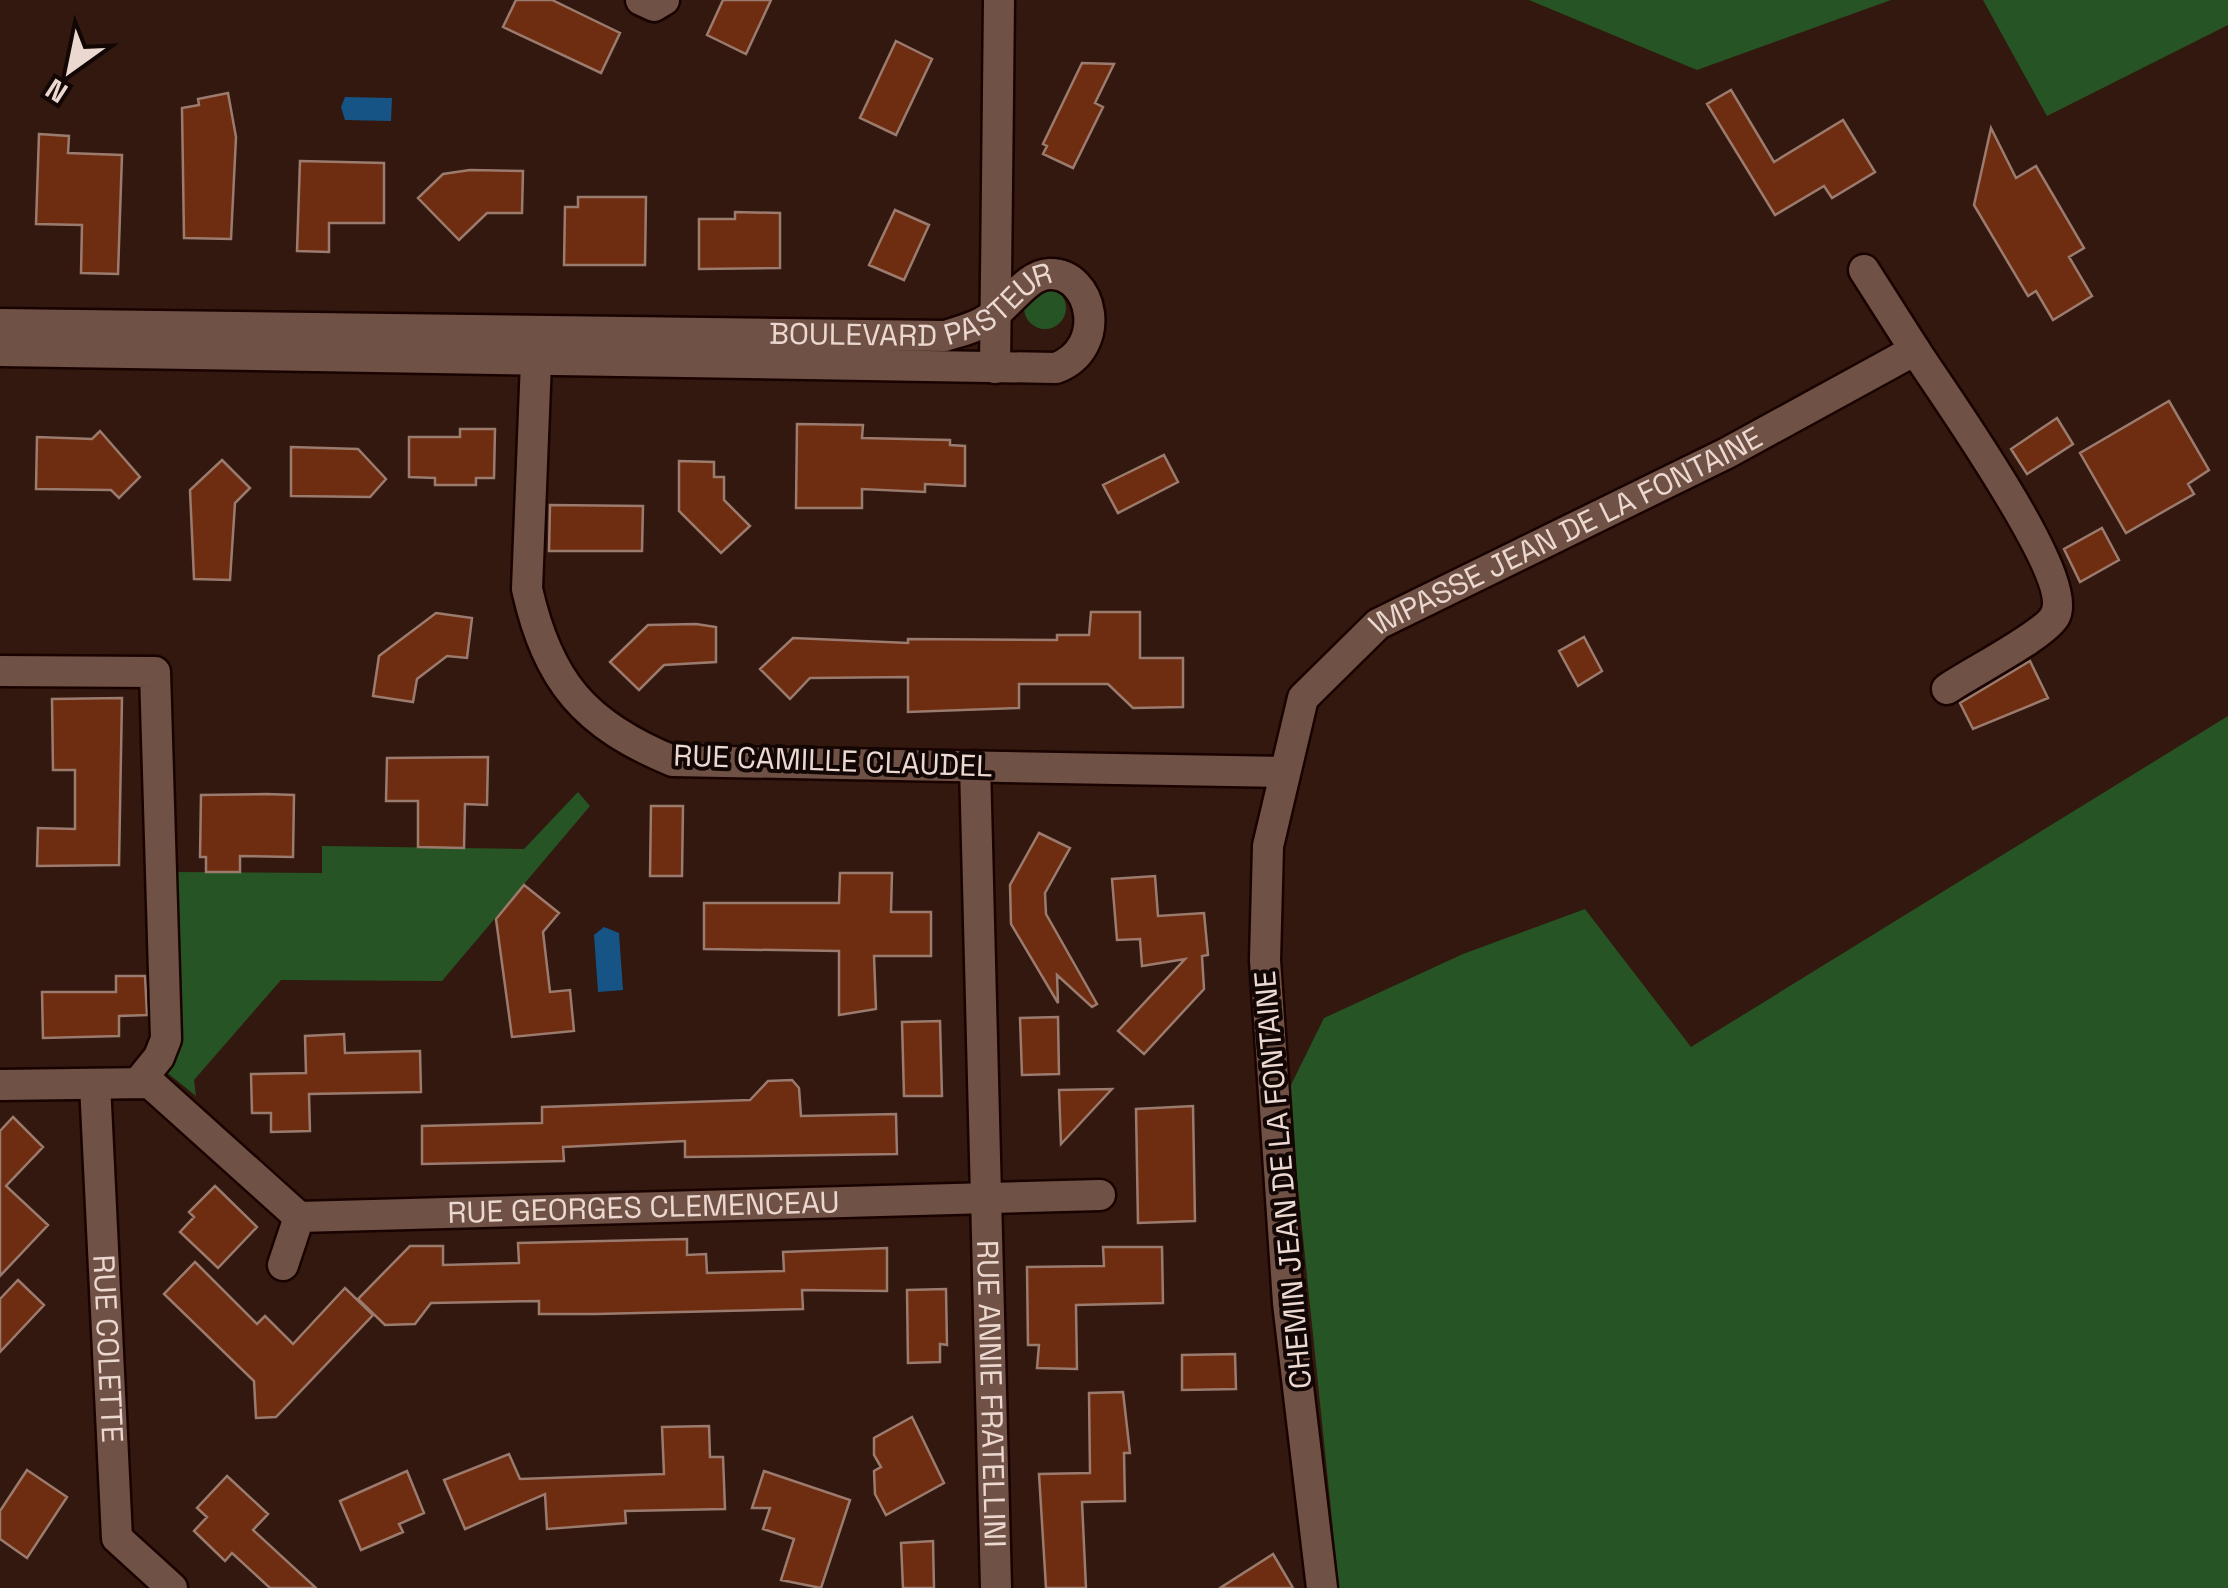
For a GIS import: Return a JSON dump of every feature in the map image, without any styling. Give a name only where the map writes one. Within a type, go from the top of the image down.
[{"type":"street","points":[[641,0],[654,6],[664,0]]},
{"type":"street","points":[[995,368],[998,0]]},
{"type":"street","points":[[1864,270],[2031,530],[2054,578],[2059,600],[2055,618],[2033,636],[1948,689]]},
{"type":"street","name":"BOULEVARD PASTEUR","points":[[0,324],[536,344],[995,368],[1056,368],[1074,362],[1090,332],[1084,301],[1064,277],[1048,274],[1029,281],[996,314],[945,336],[536,344],[0,351]]},
{"type":"street","name":"RUE CAMILLE CLAUDEL","points":[[536,344],[527,589],[536,629],[550,664],[580,708],[632,744],[672,762],[1282,772]]},
{"type":"street","name":"IMPASSE JEAN DE LA FONTAINE","points":[[1282,772],[1303,698],[1378,624],[1727,453],[1915,350]]},
{"type":"street","points":[[0,671],[155,672],[166,1039],[159,1057],[138,1083]]},
{"type":"street","points":[[975,766],[988,1198]]},
{"type":"street","name":"CHEMIN JEAN DE LA FONTAINE","points":[[1282,772],[1268,846],[1264,960],[1288,1303],[1322,1588]]},
{"type":"street","points":[[0,1085],[150,1083],[299,1217],[283,1265]]},
{"type":"street","name":"RUE COLETTE","points":[[95,1084],[116,1538],[172,1588]]},
{"type":"street","name":"RUE GEORGES CLEMENCEAU","points":[[299,1217],[1100,1196]]},
{"type":"street","name":"RUE ANNIE FRATELLINI","points":[[988,1198],[996,1588]]},
{"type":"green space","points":[[1529,0],[1891,0],[1697,70]]},
{"type":"green space","points":[[1983,0],[2228,0],[2228,25],[2047,116]]},
{"type":"green space","points":[[1045,287],[1060,293],[1066,308],[1060,323],[1045,329],[1030,323],[1024,308],[1030,293]]},
{"type":"green space","points":[[2228,716],[2228,1588],[1339,1588],[1288,1091],[1324,1018],[1463,954],[1585,909],[1691,1047]]},
{"type":"green space","points":[[578,792],[590,806],[442,981],[281,980],[194,1080],[196,1096],[160,1067],[170,872],[322,873],[322,846],[524,849]]},
{"type":"water","points":[[345,97],[392,98],[391,121],[345,120],[341,107]]},
{"type":"water","points":[[604,927],[619,933],[623,990],[598,992],[594,935]]},
{"type":"building","points":[[516,0],[552,0],[620,33],[601,73],[503,27]]},
{"type":"building","points":[[723,0],[771,0],[746,54],[707,35]]},
{"type":"building","points":[[896,41],[932,59],[896,135],[860,118]]},
{"type":"building","points":[[1082,63],[1114,64],[1095,103],[1103,107],[1073,168],[1043,154],[1047,146],[1043,144]]},
{"type":"building","points":[[1731,90],[1774,162],[1843,120],[1875,172],[1832,198],[1824,186],[1775,215],[1707,104]]},
{"type":"building","points":[[228,93],[236,137],[231,239],[184,238],[182,108],[199,105],[198,99]]},
{"type":"building","points":[[1991,128],[2016,178],[2036,166],[2084,248],[2069,257],[2092,296],[2053,320],[2036,291],[2028,296],[1974,205]]},
{"type":"building","points":[[39,134],[69,136],[68,153],[122,155],[118,274],[81,273],[82,225],[36,224]]},
{"type":"building","points":[[300,161],[384,163],[384,223],[329,223],[329,252],[297,251]]},
{"type":"building","points":[[523,171],[522,213],[487,213],[459,240],[418,198],[443,174]]},
{"type":"building","points":[[578,197],[646,197],[645,265],[564,265],[565,207],[578,207]]},
{"type":"building","points":[[895,210],[929,225],[904,280],[869,265]]},
{"type":"building","points":[[735,212],[780,213],[780,268],[699,269],[699,219],[735,219]]},
{"type":"building","points":[[2169,401],[2209,470],[2188,484],[2194,494],[2126,533],[2080,453]]},
{"type":"building","points":[[2057,418],[2073,444],[2027,474],[2011,449]]},
{"type":"building","points":[[797,424],[863,425],[862,438],[950,440],[950,445],[965,446],[965,486],[925,484],[925,492],[862,489],[862,508],[796,508]]},
{"type":"building","points":[[460,429],[495,429],[494,478],[476,478],[476,485],[435,485],[435,478],[409,477],[409,437],[460,437]]},
{"type":"building","points":[[100,431],[140,477],[119,498],[111,490],[36,489],[37,437],[92,439]]},
{"type":"building","points":[[291,447],[358,449],[386,479],[370,497],[291,496]]},
{"type":"building","points":[[1164,455],[1178,482],[1118,513],[1103,485]]},
{"type":"building","points":[[222,460],[250,488],[235,503],[230,580],[194,579],[190,490]]},
{"type":"building","points":[[679,461],[714,462],[714,477],[724,477],[724,500],[750,526],[721,553],[679,511]]},
{"type":"building","points":[[550,505],[643,506],[642,551],[549,551]]},
{"type":"building","points":[[2102,528],[2119,560],[2080,582],[2064,549]]},
{"type":"building","points":[[1091,612],[1140,612],[1140,658],[1183,658],[1183,707],[1133,708],[1108,684],[1019,684],[1019,708],[908,712],[908,677],[810,678],[790,699],[760,669],[793,638],[908,643],[908,639],[1057,640],[1057,635],[1089,635]]},
{"type":"building","points":[[436,613],[472,618],[467,658],[447,656],[417,679],[413,702],[373,696],[379,656]]},
{"type":"building","points":[[648,625],[716,627],[716,662],[664,665],[639,690],[610,662]]},
{"type":"building","points":[[1584,637],[1602,671],[1578,686],[1559,651]]},
{"type":"building","points":[[2030,661],[2048,698],[1973,729],[1960,703]]},
{"type":"building","points":[[122,698],[119,865],[37,866],[38,828],[75,829],[75,770],[53,770],[52,699]]},
{"type":"building","points":[[488,757],[487,805],[465,804],[464,848],[418,847],[418,801],[386,801],[387,758]]},
{"type":"building","points":[[201,795],[294,795],[293,857],[240,856],[240,872],[206,872],[206,857],[200,857]]},
{"type":"building","points":[[651,806],[683,806],[682,876],[650,876]]},
{"type":"building","points":[[1039,833],[1070,848],[1045,893],[1046,914],[1097,1004],[1092,1007],[1057,975],[1058,1003],[1011,924],[1010,885]]},
{"type":"building","points":[[840,873],[892,873],[891,912],[931,912],[931,956],[874,956],[876,1009],[839,1015],[839,951],[704,949],[704,903],[839,903]]},
{"type":"building","points":[[1155,876],[1158,916],[1204,913],[1208,955],[1202,956],[1204,989],[1144,1054],[1118,1031],[1185,959],[1142,966],[1140,939],[1117,940],[1112,879]]},
{"type":"building","points":[[524,885],[559,913],[543,932],[550,992],[570,990],[574,1031],[512,1037],[496,919]]},
{"type":"building","points":[[116,976],[145,976],[147,1015],[119,1016],[119,1036],[43,1038],[42,992],[116,992]]},
{"type":"building","points":[[1058,1017],[1059,1074],[1022,1075],[1020,1018]]},
{"type":"building","points":[[940,1021],[942,1096],[904,1096],[902,1022]]},
{"type":"building","points":[[344,1034],[345,1053],[420,1051],[421,1092],[309,1094],[310,1131],[271,1132],[271,1113],[252,1113],[251,1074],[306,1073],[305,1036]]},
{"type":"building","points":[[792,1080],[799,1088],[801,1116],[896,1114],[897,1154],[685,1157],[685,1141],[563,1147],[564,1161],[422,1164],[422,1126],[542,1123],[542,1107],[750,1100],[768,1081]]},
{"type":"building","points":[[1112,1089],[1061,1144],[1059,1090]]},
{"type":"building","points":[[1193,1106],[1195,1221],[1138,1223],[1136,1109]]},
{"type":"building","points":[[13,1117],[43,1147],[6,1186],[48,1225],[0,1276],[0,1131]]},
{"type":"building","points":[[215,1186],[257,1227],[218,1268],[180,1232],[194,1217],[189,1212]]},
{"type":"building","points":[[687,1239],[687,1255],[706,1254],[707,1273],[784,1271],[783,1252],[887,1248],[887,1291],[802,1290],[803,1309],[539,1314],[539,1301],[431,1303],[415,1324],[385,1325],[358,1299],[410,1246],[443,1246],[443,1265],[519,1263],[518,1243]]},
{"type":"building","points":[[1103,1247],[1162,1247],[1163,1303],[1076,1305],[1077,1369],[1037,1368],[1039,1345],[1028,1345],[1027,1267],[1104,1266]]},
{"type":"building","points":[[195,1262],[257,1324],[265,1316],[293,1344],[345,1288],[373,1315],[276,1417],[256,1418],[254,1381],[164,1294]]},
{"type":"building","points":[[18,1280],[44,1305],[0,1352],[0,1299]]},
{"type":"building","points":[[946,1289],[947,1345],[940,1344],[940,1362],[908,1363],[907,1290]]},
{"type":"building","points":[[1235,1354],[1236,1389],[1182,1390],[1182,1355]]},
{"type":"building","points":[[1123,1392],[1130,1453],[1124,1453],[1125,1501],[1082,1502],[1086,1588],[1046,1588],[1039,1474],[1090,1473],[1089,1393]]},
{"type":"building","points":[[912,1417],[944,1483],[886,1515],[875,1494],[874,1471],[881,1467],[874,1455],[874,1438]]},
{"type":"building","points":[[709,1426],[710,1457],[723,1457],[725,1509],[625,1511],[626,1523],[547,1529],[545,1494],[465,1529],[444,1480],[509,1454],[520,1479],[664,1474],[662,1427]]},
{"type":"building","points":[[27,1470],[67,1497],[27,1558],[0,1539],[0,1511]]},
{"type":"building","points":[[407,1471],[424,1513],[399,1524],[403,1532],[361,1550],[340,1501]]},
{"type":"building","points":[[764,1471],[850,1500],[821,1588],[781,1580],[794,1539],[763,1529],[770,1508],[752,1508]]},
{"type":"building","points":[[227,1476],[268,1514],[253,1530],[316,1588],[270,1588],[232,1553],[225,1561],[194,1531],[207,1517],[197,1508]]},
{"type":"building","points":[[933,1541],[934,1588],[903,1588],[901,1543]]},
{"type":"building","points":[[1273,1554],[1293,1588],[1220,1588]]}]
